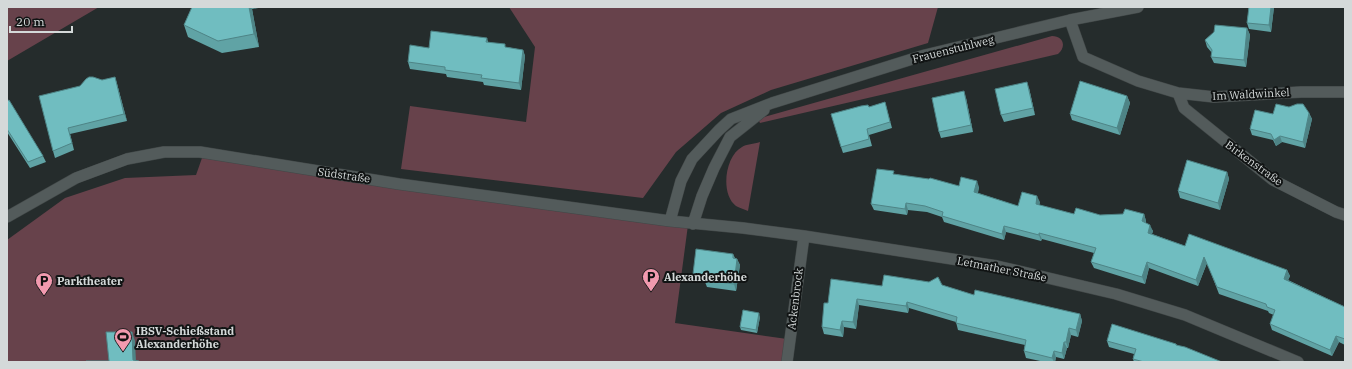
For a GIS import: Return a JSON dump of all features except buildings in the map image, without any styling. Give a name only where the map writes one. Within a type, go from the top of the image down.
[{"type":"street","name":"Frauenstuhlweg","points":[[670,221],[681,181],[692,159],[730,119],[772,103],[925,55],[1070,20],[1138,7]]},
{"type":"street","name":"Im Waldwinkel","points":[[1070,20],[1083,57],[1138,81],[1178,93],[1214,97],[1301,92],[1345,92]]},
{"type":"street","name":"Birkenstraße","points":[[1178,93],[1184,108],[1273,180],[1336,212],[1345,215]]},
{"type":"street","name":"Frauenstuhlweg","points":[[693,224],[702,196],[730,137],[772,103]]},
{"type":"street","name":"Südstraße","points":[[7,217],[76,178],[127,159],[164,152],[200,152],[399,184],[693,224]]},
{"type":"street","name":"Letmather Straße","points":[[693,224],[743,228],[804,236],[997,266],[1116,294],[1185,315],[1298,362]]},
{"type":"street","name":"Ackenbrock","points":[[787,362],[804,236]]},
{"type":"shaded area","points":[[7,7],[99,7],[7,61]]},
{"type":"shaded area","points":[[509,7],[938,7],[928,43],[771,90],[721,113],[676,152],[643,198],[401,169],[410,106],[526,122],[535,47]]},
{"type":"shaded area","points":[[1052,36],[1059,38],[1063,45],[1058,54],[760,123],[759,121],[764,117]]},
{"type":"shaded area","points":[[760,142],[748,211],[736,206],[731,200],[726,184],[728,166],[736,152],[744,146]]},
{"type":"shaded area","points":[[202,158],[688,225],[675,323],[787,339],[783,362],[7,362],[7,240],[65,198],[125,178],[196,175]]},
{"type":"place","name":"Alexanderhöhe","points":[[651,292]]},
{"type":"place","name":"Parktheater","points":[[44,296]]},
{"type":"place","name":"IBSV-Schießstand Alexanderhöhe","points":[[123,352]]}]
